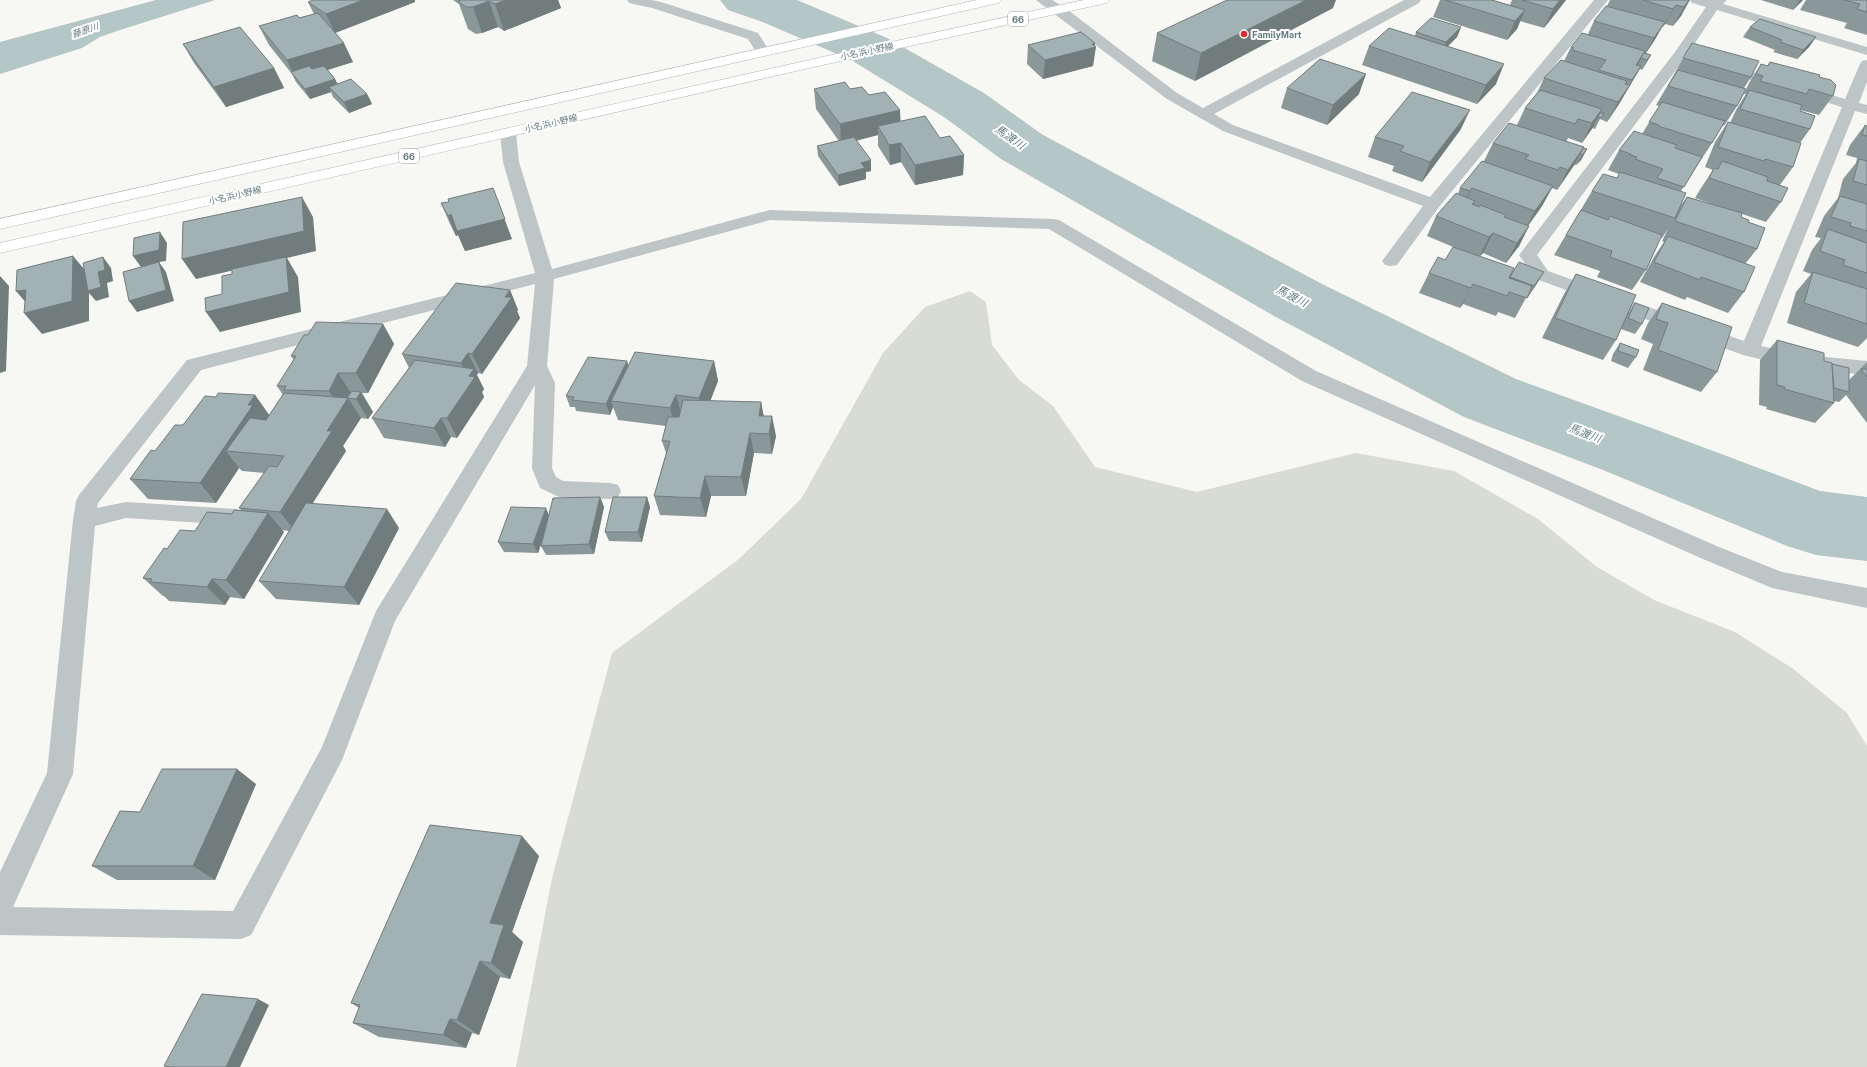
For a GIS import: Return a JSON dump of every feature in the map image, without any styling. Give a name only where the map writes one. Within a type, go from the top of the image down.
[{"type":"main road","name":"66","points":[[0,224],[994,0]]},
{"type":"main road","name":"小名浜小野線","points":[[0,248],[818,62],[1102,0]]},
{"type":"street","points":[[634,0],[663,7],[753,36],[763,52]]},
{"type":"street","points":[[1043,0],[1059,10],[1172,96],[1228,128],[1433,204]]},
{"type":"street","points":[[1204,114],[1414,0]]},
{"type":"street","points":[[1391,261],[1433,204],[1601,0]]},
{"type":"street","points":[[1697,0],[1716,3],[1867,51]]},
{"type":"street","points":[[1716,3],[1687,57],[1528,256],[1542,274],[1750,350],[1796,361],[1867,368]]},
{"type":"street","points":[[1710,64],[1859,108]]},
{"type":"street","points":[[1750,350],[1859,108],[1867,64]]},
{"type":"street","points":[[0,921],[241,925],[333,752],[384,618],[537,366],[545,276],[511,162],[508,133]]},
{"type":"street","points":[[0,904],[60,774],[87,501],[194,365],[545,276],[770,215],[1053,224],[1309,376],[1711,553],[1780,581],[1867,598]]},
{"type":"street","points":[[537,366],[545,383],[542,468],[547,482],[560,489],[610,490]]},
{"type":"street","points":[[84,520],[126,510],[247,517]]},
{"type":"shaded area","points":[[970,291],[986,302],[992,345],[1019,380],[1053,406],[1095,467],[1197,492],[1356,453],[1454,471],[1538,519],[1597,567],[1654,600],[1735,632],[1792,668],[1847,713],[1867,746],[1867,1067],[516,1067],[552,878],[612,653],[739,559],[801,499],[883,353],[925,307]]},
{"type":"water","name":"藤原川","points":[[156,0],[215,0],[117,31],[100,37],[82,48],[0,74],[0,42]]},
{"type":"building","points":[[313,0],[363,0],[326,14],[308,2]]},
{"type":"building","points":[[461,0],[506,0],[495,4],[489,1],[473,7],[466,7],[459,2]]},
{"type":"building","points":[[1227,0],[1306,0],[1201,53],[1157,33]]},
{"type":"building","points":[[1445,0],[1492,0],[1525,10],[1515,21]]},
{"type":"building","points":[[1522,0],[1560,0],[1553,9]]},
{"type":"building","points":[[1643,0],[1689,0],[1684,7],[1676,5],[1673,9]]},
{"type":"building","points":[[1844,0],[1867,0],[1867,12],[1857,9],[1860,4]]},
{"type":"building","points":[[1606,6],[1665,22],[1654,38],[1594,21]]},
{"type":"building","points":[[318,13],[344,43],[287,60],[259,26],[297,15],[299,18]]},
{"type":"building","points":[[1431,18],[1461,27],[1446,42],[1416,32]]},
{"type":"building","points":[[1760,19],[1816,37],[1803,50],[1780,42],[1782,40],[1750,27]]},
{"type":"building","points":[[240,27],[274,68],[214,87],[183,44]]},
{"type":"building","points":[[1389,28],[1504,64],[1486,85],[1369,46]]},
{"type":"building","points":[[1081,32],[1095,43],[1092,44],[1096,47],[1045,60],[1028,45]]},
{"type":"building","points":[[1582,33],[1645,51],[1636,65],[1641,66],[1632,80],[1599,70],[1606,60],[1572,50],[1574,48],[1571,47]]},
{"type":"building","points":[[1692,43],[1759,61],[1751,77],[1683,58]]},
{"type":"building","points":[[1644,53],[1651,55],[1647,60],[1641,58]]},
{"type":"building","points":[[1320,59],[1366,74],[1333,105],[1287,88]]},
{"type":"building","points":[[1561,60],[1627,81],[1625,84],[1630,85],[1618,102],[1544,78]]},
{"type":"building","points":[[1770,62],[1820,75],[1819,77],[1831,80],[1836,85],[1833,96],[1809,89],[1807,94],[1760,81],[1763,76],[1756,74],[1761,64],[1768,66]]},
{"type":"building","points":[[309,66],[312,69],[324,66],[335,79],[305,89],[291,72]]},
{"type":"building","points":[[1678,70],[1746,89],[1737,106],[1668,86]]},
{"type":"building","points":[[351,79],[367,94],[344,102],[329,87]]},
{"type":"building","points":[[845,82],[850,89],[862,87],[869,95],[885,92],[900,110],[840,124],[814,89]]},
{"type":"building","points":[[1540,90],[1602,109],[1592,123],[1578,119],[1575,124],[1525,108]]},
{"type":"building","points":[[1749,90],[1802,105],[1800,111],[1815,116],[1810,129],[1740,109]]},
{"type":"building","points":[[1412,92],[1470,110],[1430,162],[1400,151],[1404,146],[1375,137]]},
{"type":"building","points":[[1662,102],[1725,121],[1712,143],[1649,122]]},
{"type":"building","points":[[1600,113],[1604,113],[1601,118],[1598,117]]},
{"type":"building","points":[[925,116],[940,138],[950,136],[964,155],[915,165],[901,143],[889,145],[878,126]]},
{"type":"building","points":[[1728,122],[1801,143],[1793,167],[1765,159],[1764,161],[1718,147]]},
{"type":"building","points":[[1509,123],[1584,147],[1568,170],[1560,167],[1558,170],[1525,159],[1529,155],[1493,143]]},
{"type":"building","points":[[1865,125],[1867,126],[1867,136],[1862,135]]},
{"type":"building","points":[[1634,131],[1677,145],[1675,148],[1702,157],[1684,187],[1657,178],[1663,169],[1635,159],[1637,157],[1619,150]]},
{"type":"building","points":[[854,137],[871,160],[861,163],[865,168],[838,175],[817,146]]},
{"type":"building","points":[[1583,148],[1587,149],[1582,155],[1580,154]]},
{"type":"building","points":[[1859,159],[1867,161],[1867,185],[1853,181]]},
{"type":"building","points":[[1482,161],[1553,186],[1535,211],[1472,188],[1470,191],[1460,188]]},
{"type":"building","points":[[1722,161],[1768,177],[1767,181],[1788,188],[1781,202],[1709,178],[1714,168],[1718,169]]},
{"type":"building","points":[[1620,172],[1686,193],[1675,218],[1592,191],[1603,174],[1617,178]]},
{"type":"building","points":[[493,188],[505,219],[457,231],[451,214],[448,216],[441,203],[449,202],[448,199]]},
{"type":"building","points":[[1456,193],[1475,201],[1472,204],[1479,207],[1480,205],[1506,215],[1504,217],[1529,226],[1517,243],[1493,233],[1489,237],[1436,216]]},
{"type":"building","points":[[1840,196],[1867,204],[1867,231],[1850,226],[1851,223],[1831,217]]},
{"type":"building","points":[[302,197],[304,231],[182,259],[183,222]]},
{"type":"building","points":[[1687,197],[1742,213],[1741,217],[1749,220],[1748,222],[1765,228],[1757,249],[1675,221]]},
{"type":"building","points":[[1581,210],[1608,220],[1610,216],[1662,235],[1646,270],[1610,257],[1612,251],[1566,235]]},
{"type":"building","points":[[1828,229],[1867,243],[1867,273],[1843,265],[1845,260],[1820,251]]},
{"type":"building","points":[[160,232],[159,250],[133,256],[134,238]]},
{"type":"building","points":[[1668,236],[1755,267],[1744,292],[1701,277],[1700,280],[1654,262]]},
{"type":"building","points":[[1453,247],[1514,268],[1509,278],[1532,286],[1527,298],[1509,292],[1507,296],[1473,284],[1471,288],[1429,273],[1438,257],[1445,260]]},
{"type":"building","points":[[73,256],[72,301],[24,313],[26,290],[16,291],[17,270]]},
{"type":"building","points":[[103,257],[105,270],[98,272],[101,287],[88,291],[83,263]]},
{"type":"building","points":[[286,257],[289,292],[206,312],[205,298],[222,294],[222,276],[232,274],[232,269]]},
{"type":"building","points":[[159,262],[166,290],[129,301],[123,272]]},
{"type":"building","points":[[1519,262],[1544,272],[1534,286],[1510,277]]},
{"type":"building","points":[[1813,272],[1867,289],[1867,324],[1804,303]]},
{"type":"building","points":[[1576,274],[1636,295],[1616,340],[1555,318]]},
{"type":"building","points":[[456,283],[510,290],[505,297],[512,297],[472,354],[468,353],[461,363],[402,354]]},
{"type":"building","points":[[1635,303],[1649,308],[1642,324],[1628,318]]},
{"type":"building","points":[[1662,303],[1732,327],[1717,372],[1658,350],[1668,323],[1656,319]]},
{"type":"building","points":[[316,322],[383,324],[356,373],[338,373],[329,391],[284,390],[286,386],[277,386],[296,356],[291,356],[304,335],[308,335]]},
{"type":"building","points":[[1777,340],[1824,353],[1824,361],[1832,363],[1834,403],[1784,389],[1785,387],[1777,385]]},
{"type":"building","points":[[1620,343],[1639,350],[1636,357],[1618,351]]},
{"type":"building","points":[[635,352],[714,361],[699,398],[676,395],[670,408],[611,401]]},
{"type":"building","points":[[588,357],[627,361],[606,404],[572,400],[574,397],[566,396]]},
{"type":"building","points":[[415,360],[474,369],[469,376],[475,377],[447,418],[441,418],[434,428],[372,418]]},
{"type":"building","points":[[1832,364],[1849,368],[1849,392],[1834,388]]},
{"type":"building","points":[[1861,369],[1867,369],[1867,377]]},
{"type":"building","points":[[352,391],[361,392],[356,399],[347,398]]},
{"type":"building","points":[[218,393],[255,395],[248,405],[253,405],[200,483],[130,479],[151,450],[155,451],[175,425],[183,425],[205,396],[216,397]]},
{"type":"building","points":[[284,393],[348,398],[327,431],[332,431],[280,512],[239,508],[269,466],[277,467],[284,456],[226,451],[250,418],[266,420]]},
{"type":"building","points":[[683,400],[761,402],[759,416],[772,416],[769,434],[750,433],[741,477],[705,476],[700,498],[654,496],[670,441],[662,441],[668,417],[679,417]]},
{"type":"building","points":[[600,497],[589,544],[541,546],[553,498]]},
{"type":"building","points":[[613,497],[647,497],[638,532],[605,532]]},
{"type":"building","points":[[306,503],[387,509],[344,587],[259,581]]},
{"type":"building","points":[[511,507],[546,508],[533,544],[498,542]]},
{"type":"building","points":[[234,510],[268,513],[226,580],[212,579],[207,587],[150,582],[152,579],[143,578],[164,548],[167,549],[180,530],[195,531],[207,512],[232,514]]},
{"type":"building","points":[[162,769],[237,769],[193,866],[92,866],[120,811],[140,812]]},
{"type":"building","points":[[430,825],[522,836],[490,923],[504,925],[491,963],[480,961],[457,1020],[450,1019],[443,1035],[353,1023],[360,1005],[351,1003]]},
{"type":"building","points":[[202,994],[258,999],[226,1067],[164,1066]]},
{"type":"waterway","name":"馬渡川","points":[[745,0],[778,10],[869,49],[964,105],[1022,147],[1298,300],[1490,398],[1630,450],[1816,523],[1867,529]]},
{"type":"place","name":"FamilyMart","points":[[1244,34]]}]
